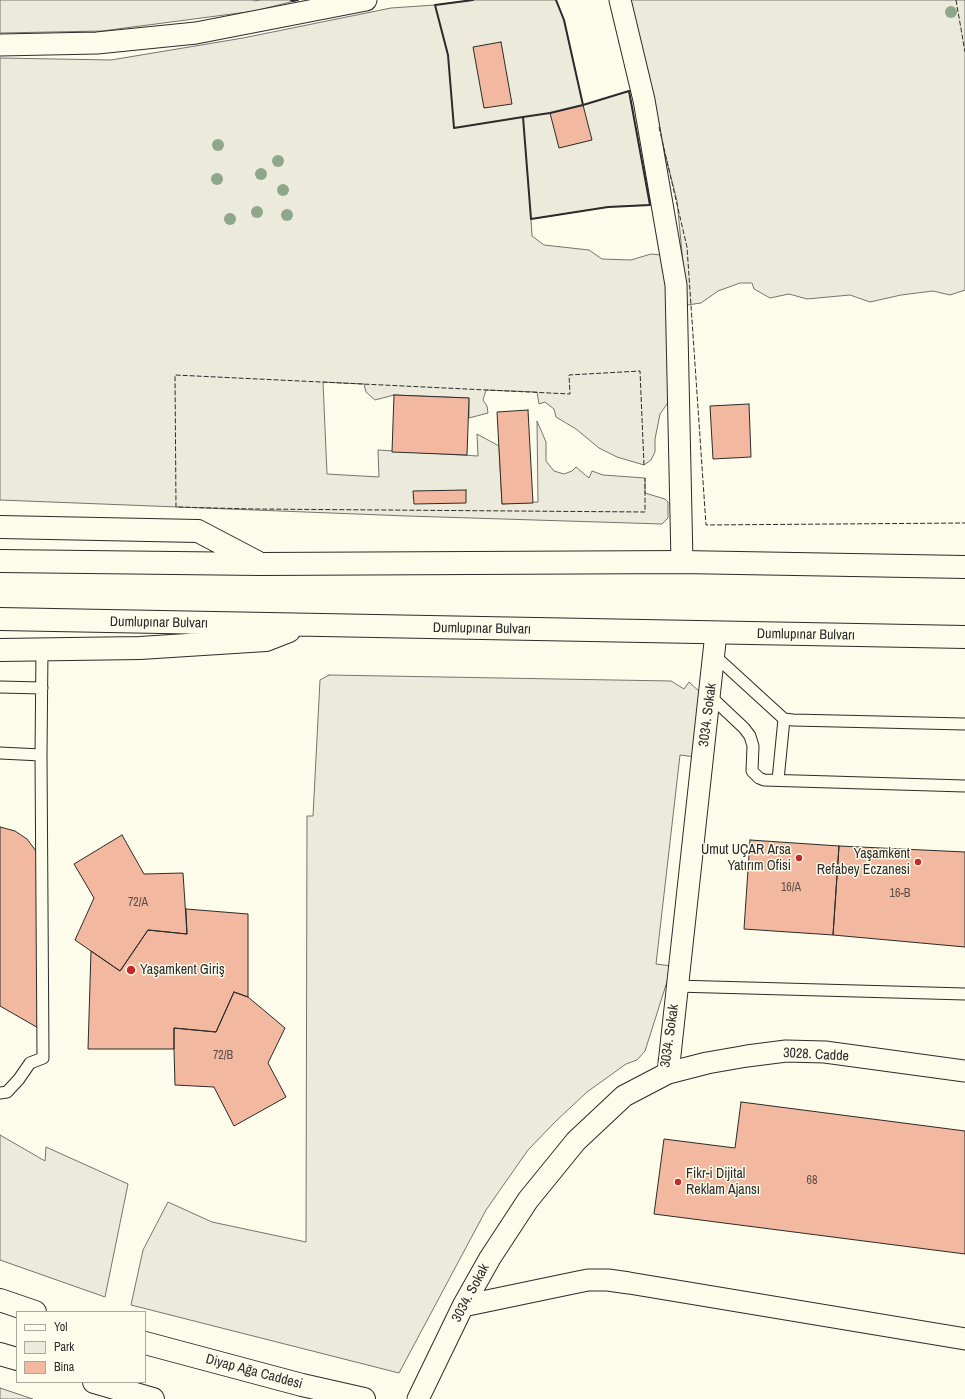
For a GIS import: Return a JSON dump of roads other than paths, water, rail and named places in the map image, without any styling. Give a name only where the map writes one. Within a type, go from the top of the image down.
[{"type":"main road","points":[[0,527],[198,531],[262,564]]},
{"type":"main road","points":[[0,560],[262,564],[682,562],[965,567]]},
{"type":"main road","name":"Dumlupınar Bulvarı","points":[[0,619],[304,626],[965,637]]},
{"type":"main road","points":[[0,650],[140,648],[266,640],[304,626]]},
{"type":"main road","points":[[0,1300],[32,1311]]},
{"type":"main road","name":"Diyap Ağa Caddesi","points":[[146,1344],[302,1385],[364,1399]]},
{"type":"main road","points":[[0,1354],[16,1359]]},
{"type":"main road","points":[[97,1383],[153,1399]]},
{"type":"street","points":[[0,45],[98,42],[196,33],[366,0]]},
{"type":"street","points":[[620,0],[644,100],[676,285],[682,562]]},
{"type":"street","name":"3034. Sokak","points":[[418,1399],[463,1306],[490,1258],[528,1200],[576,1141],[624,1096],[668,1073],[676,986],[716,633]]},
{"type":"street","name":"3028. Cadde","points":[[668,1073],[707,1063],[786,1051],[825,1052],[965,1072]]},
{"type":"street","points":[[463,1306],[588,1280],[608,1280],[965,1339]]},
{"type":"lane","points":[[0,1093],[7,1092],[19,1079],[30,1063],[43,1058],[41,755],[42,650]]},
{"type":"lane","points":[[714,655],[784,719],[965,724]]},
{"type":"lane","points":[[0,687],[42,688]]},
{"type":"lane","points":[[710,696],[744,728],[750,736],[753,746],[751,765],[752,771],[755,775],[764,780],[965,786]]},
{"type":"lane","points":[[778,780],[784,719]]},
{"type":"lane","points":[[0,753],[41,755]]},
{"type":"lane","points":[[676,986],[965,994]]},
{"type":"place","name":"Umut UÇAR Arsa Yatırım Ofisi","points":[[799,858]]},
{"type":"place","name":"Yaşamkent Refabey Eczanesi","points":[[918,862]]},
{"type":"place","name":"Yaşamkent Giriş","points":[[131,970]]},
{"type":"place","name":"Fikr-i Dijital Reklam Ajansı","points":[[678,1182]]}]
